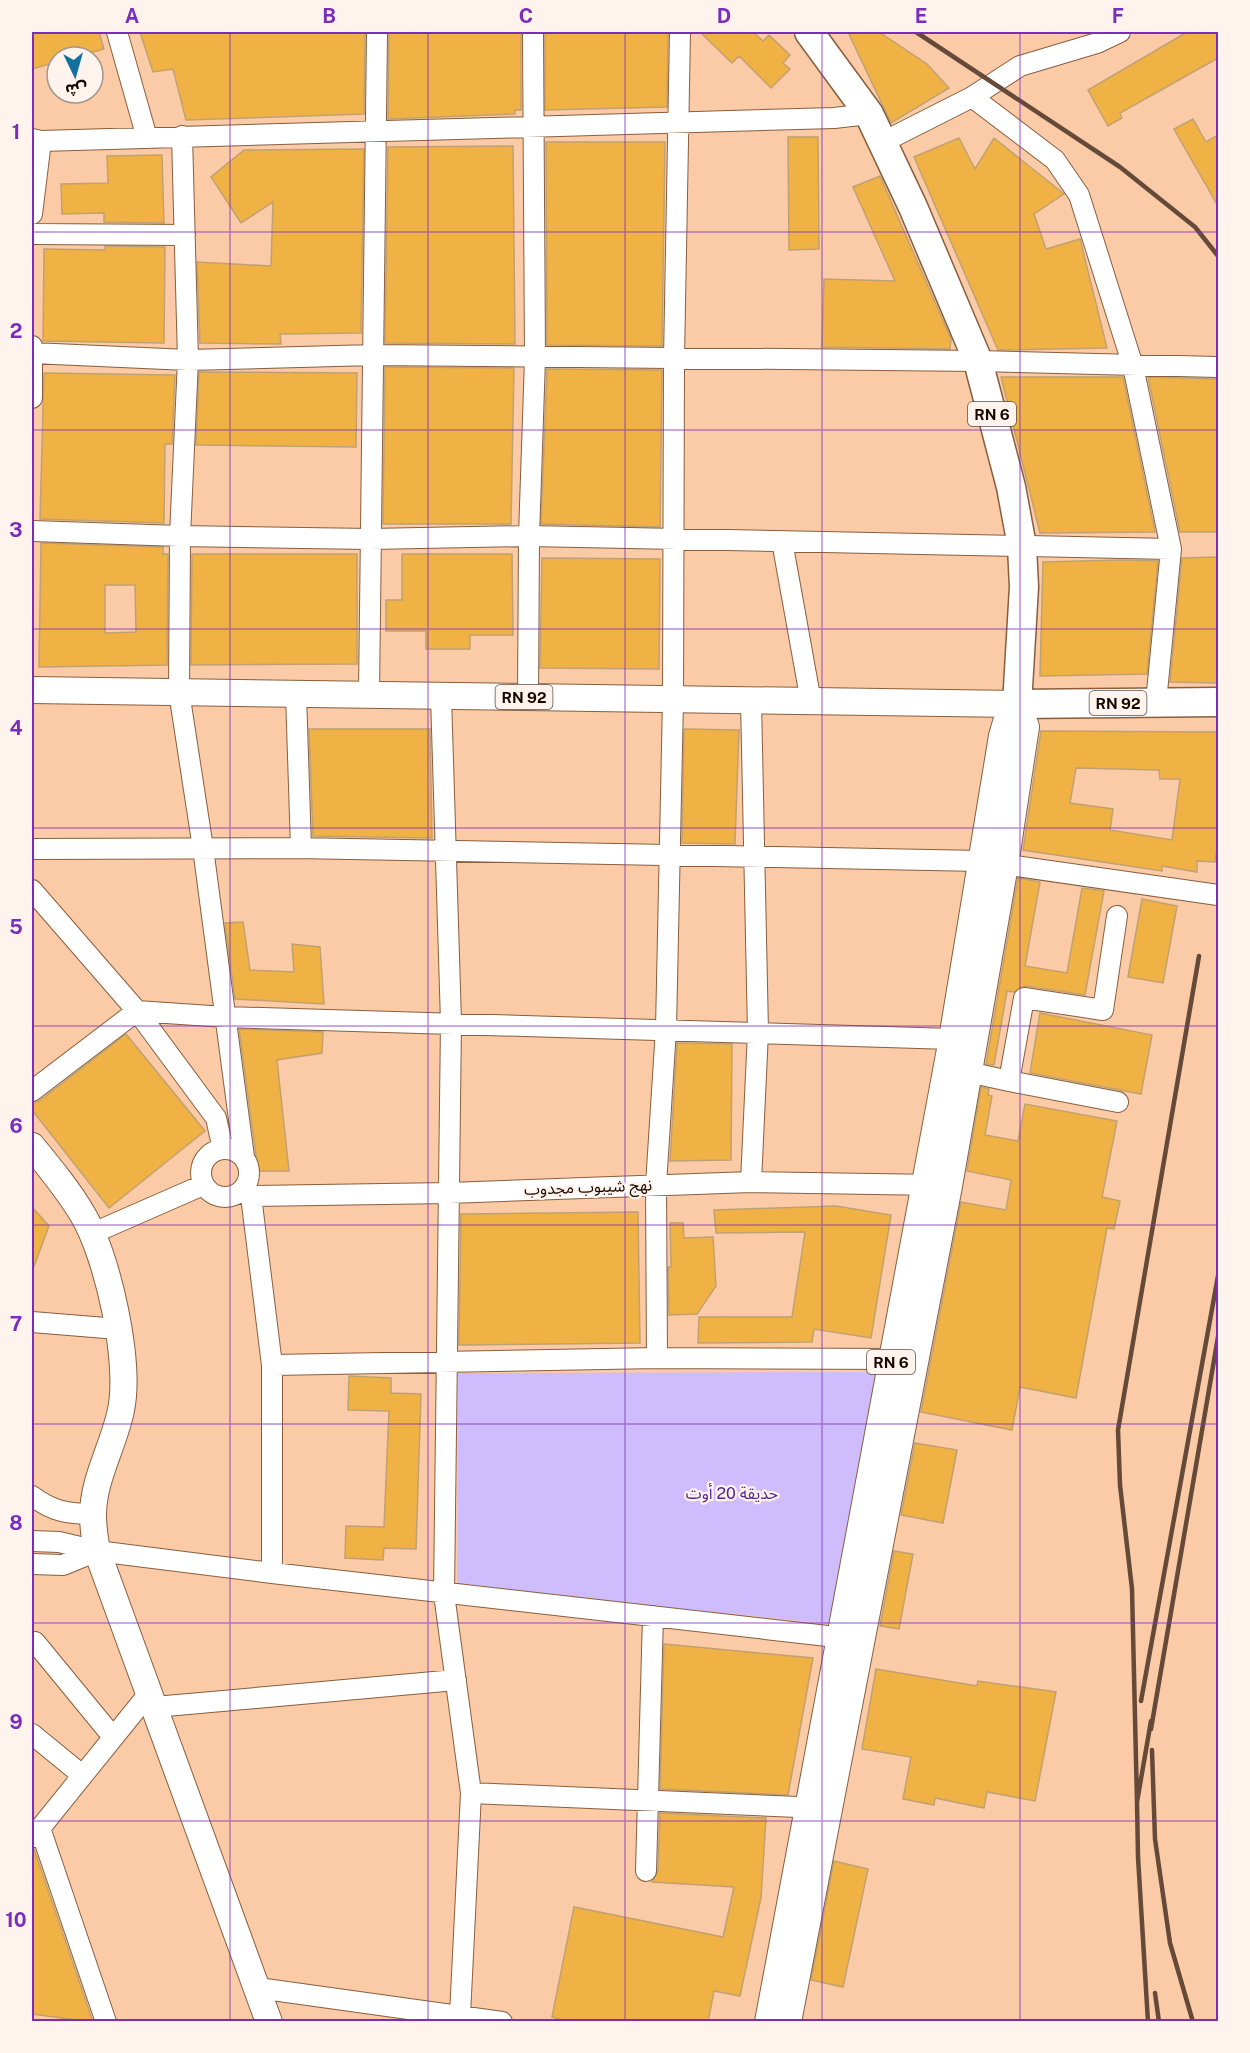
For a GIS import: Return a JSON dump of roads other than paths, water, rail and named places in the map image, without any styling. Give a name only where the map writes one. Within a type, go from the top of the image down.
[{"type":"highway","name":"RN 6","points":[[809,32],[869,114],[978,361],[1011,487],[1022,546],[1024,587],[1017,704]]},
{"type":"highway","name":"RN 92","points":[[1017,704],[1218,702]]},
{"type":"main road","name":"RN 92","points":[[32,690],[1017,704]]},
{"type":"main road","name":"RN 6","points":[[768,2022],[818,1807],[937,1185],[993,863],[1002,736],[1007,719],[1017,704]]},
{"type":"main road","name":"RN 6","points":[[937,1185],[968,1072],[962,1042]]},
{"type":"main road","points":[[32,1146],[84,1217],[112,1299],[124,1362],[125,1383],[121,1411],[97,1487],[93,1514],[97,1551],[269,2022]]},
{"type":"main road","name":"RN 6","points":[[788,2022],[818,1807]]},
{"type":"street","points":[[117,32],[147,138]]},
{"type":"street","points":[[369,695],[377,32]]},
{"type":"street","points":[[528,697],[529,536],[535,359],[535,127],[532,32]]},
{"type":"street","points":[[657,1358],[656,1185],[666,1029],[673,700],[674,358],[680,32]]},
{"type":"street","points":[[883,142],[972,97],[1020,66],[1097,43],[1120,32]]},
{"type":"street","points":[[972,97],[1055,160],[1079,195],[1133,366],[1171,549],[1156,702]]},
{"type":"street","points":[[32,214],[36,140],[535,127],[869,114]]},
{"type":"street","points":[[182,136],[188,360],[180,536],[179,692],[203,848],[244,1157],[250,1170],[246,1190],[272,1365],[272,1574]]},
{"type":"street","points":[[32,234],[184,235]]},
{"type":"street","points":[[32,346],[32,398]]},
{"type":"street","points":[[32,353],[188,360],[373,356],[535,359],[674,358],[978,361],[1218,367]]},
{"type":"street","points":[[32,531],[370,539],[529,536],[1171,549]]},
{"type":"street","points":[[782,541],[811,702]]},
{"type":"street","points":[[296,694],[301,848]]},
{"type":"street","points":[[441,696],[451,1022],[444,1594],[471,1793],[460,2015]]},
{"type":"street","points":[[751,701],[758,1032],[751,1182]]},
{"type":"street","points":[[32,849],[301,848],[993,863],[1218,895]]},
{"type":"street","points":[[32,890],[137,1011],[216,1118],[223,1149]]},
{"type":"street","points":[[1009,1081],[1024,998],[1103,1010],[1117,916]]},
{"type":"street","points":[[32,1091],[137,1011],[225,1017],[758,1032],[962,1042]]},
{"type":"street","points":[[968,1072],[1118,1102]]},
{"type":"street","points":[[216,1118],[239,1109]]},
{"type":"street","points":[[244,1157],[231,1149],[216,1150],[205,1158],[200,1174],[203,1185],[211,1194],[227,1198],[246,1190]]},
{"type":"street","name":"نهج شيبوب مجدوب","points":[[246,1190],[449,1193],[751,1182],[937,1185]]},
{"type":"street","points":[[91,1234],[203,1185]]},
{"type":"street","points":[[32,1322],[118,1329]]},
{"type":"street","points":[[272,1365],[657,1358],[903,1358]]},
{"type":"street","points":[[32,1496],[51,1510],[61,1513],[93,1514]]},
{"type":"street","points":[[32,1541],[68,1544],[97,1551],[272,1574],[850,1638]]},
{"type":"street","points":[[32,1564],[63,1565],[97,1551]]},
{"type":"street","points":[[646,1871],[653,1616]]},
{"type":"street","points":[[35,1642],[113,1737]]},
{"type":"street","points":[[106,2022],[36,1833],[113,1737],[152,1699],[456,1680]]},
{"type":"street","points":[[32,1734],[82,1775]]},
{"type":"street","points":[[471,1793],[818,1807]]},
{"type":"street","points":[[258,1988],[502,2022]]},
{"type":"railway","points":[[916,32],[1120,167],[1195,227],[1218,256]]},
{"type":"railway","points":[[1151,1721],[1137,1802],[1132,1589],[1120,1485],[1118,1430],[1199,956]]},
{"type":"railway","points":[[1141,1701],[1218,1276]]},
{"type":"railway","points":[[1151,1729],[1218,1337]]},
{"type":"railway","points":[[1152,1750],[1155,1839],[1170,1943],[1193,2022]]},
{"type":"railway","points":[[1137,1802],[1148,2022]]},
{"type":"railway","points":[[1155,1993],[1159,2022]]},
{"type":"park label","name":"حديقة 20 أوت","points":[[732,1493]]}]
